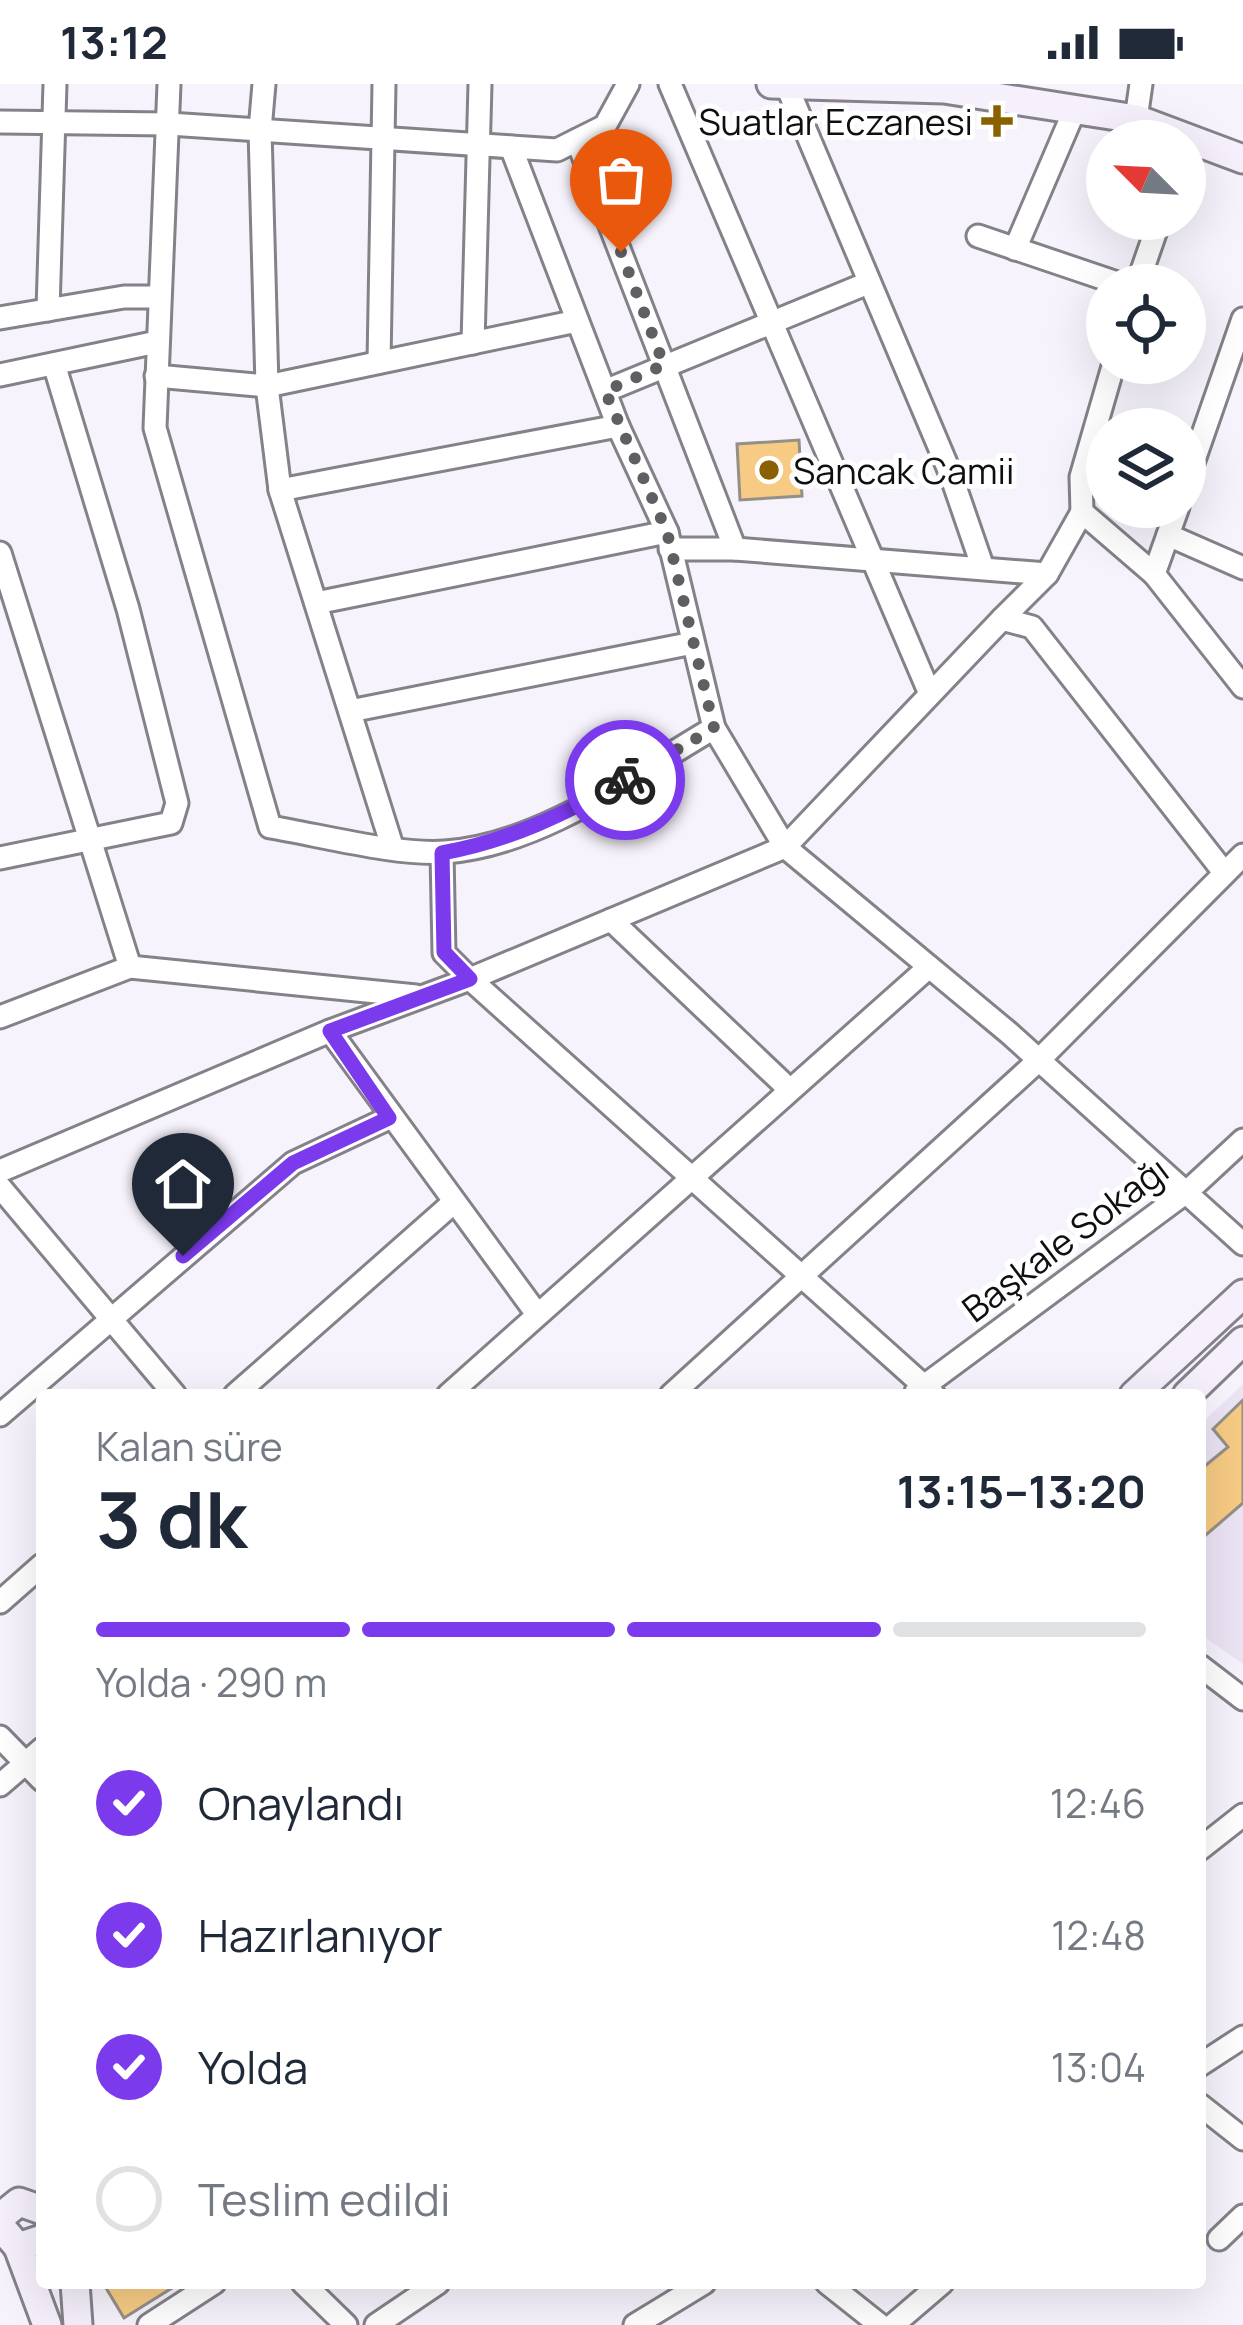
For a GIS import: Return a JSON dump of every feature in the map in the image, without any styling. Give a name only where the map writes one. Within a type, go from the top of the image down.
[{"type":"street","points":[[48,310],[55,84]]},
{"type":"street","points":[[169,84],[155,428],[270,827],[442,853],[495,844],[564,815],[714,728]]},
{"type":"street","points":[[264,84],[260,130],[267,386],[280,490],[392,846]]},
{"type":"street","points":[[379,362],[384,84]]},
{"type":"street","points":[[473,343],[480,84]]},
{"type":"street","points":[[0,122],[169,124],[557,150],[605,126],[628,84]]},
{"type":"street","points":[[670,84],[877,559],[930,694]]},
{"type":"street","points":[[771,84],[1045,94],[1075,109],[1136,119],[1141,84]]},
{"type":"street","points":[[786,85],[951,476],[983,568]]},
{"type":"street","points":[[1015,248],[1075,109]]},
{"type":"street","points":[[577,140],[735,549]]},
{"type":"street","points":[[512,147],[618,426],[669,541],[714,728],[785,848],[1040,1060],[1189,1190],[1243,1244]]},
{"type":"street","points":[[1206,148],[1243,159]]},
{"type":"street","points":[[978,236],[1086,272]]},
{"type":"street","points":[[605,391],[868,283]]},
{"type":"street","points":[[0,318],[124,297],[159,297]]},
{"type":"street","points":[[156,376],[267,386],[578,320]]},
{"type":"street","points":[[1206,426],[1243,320]]},
{"type":"street","points":[[0,375],[157,342]]},
{"type":"street","points":[[0,858],[171,823],[177,803],[128,609],[54,364]]},
{"type":"street","points":[[0,1171],[330,1031],[470,979],[785,848],[1047,574],[1082,512],[1082,477],[1108,384]]},
{"type":"street","points":[[280,490],[618,426]]},
{"type":"street","points":[[1082,512],[1154,574],[1243,687]]},
{"type":"street","points":[[1154,574],[1170,528]]},
{"type":"street","points":[[1168,535],[1243,568]]},
{"type":"street","points":[[316,603],[669,541],[1047,574]]},
{"type":"street","points":[[0,554],[130,967]]},
{"type":"street","points":[[1002,619],[1032,627],[1223,871]]},
{"type":"street","points":[[350,711],[693,644]]},
{"type":"street","points":[[442,853],[444,952],[919,1389]]},
{"type":"street","points":[[677,1389],[1040,1060],[1243,855]]},
{"type":"street","points":[[611,920],[789,1089]]},
{"type":"street","points":[[0,1016],[130,967],[423,997]]},
{"type":"street","points":[[455,1389],[929,967]]},
{"type":"street","points":[[330,1031],[389,1118],[537,1314]]},
{"type":"street","points":[[0,1414],[293,1163],[389,1118]]},
{"type":"street","name":"Başkale Sokağı","points":[[926,1389],[1189,1190],[1243,1140]]},
{"type":"street","points":[[0,1187],[170,1389]]},
{"type":"street","points":[[242,1389],[453,1203]]},
{"type":"street","points":[[1141,1389],[1243,1294]]},
{"type":"street","points":[[1192,1389],[1243,1341]]},
{"type":"street","points":[[0,1602],[36,1570]]},
{"type":"street","points":[[1206,1671],[1243,1699]]},
{"type":"street","points":[[0,1738],[34,1756],[0,1785]]},
{"type":"street","points":[[1206,1844],[1243,1815]]},
{"type":"street","points":[[1206,2062],[1243,2037]]},
{"type":"street","points":[[1206,2110],[1243,2139]]},
{"type":"street","points":[[36,2202],[10,2206],[2,2215],[1,2227],[18,2245],[47,2325]]},
{"type":"street","points":[[1219,2239],[1243,2216]]},
{"type":"street","points":[[75,2289],[78,2325]]},
{"type":"street","points":[[149,2325],[205,2289]]},
{"type":"street","points":[[310,2289],[346,2325]]},
{"type":"street","points":[[376,2325],[429,2289]]},
{"type":"street","points":[[635,2325],[694,2289]]},
{"type":"street","points":[[835,2289],[880,2325]]},
{"type":"street","points":[[893,2325],[935,2289]]},
{"type":"shaded area","points":[[1243,1384],[1243,1664],[1206,1638],[1206,1419]]},
{"type":"building","name":"Sancak Camii","points":[[799,440],[802,496],[740,500],[737,444]]},
{"type":"building","points":[[1243,1400],[1243,1503],[1206,1535],[1206,1465],[1228,1447],[1213,1429]]},
{"type":"building","points":[[107,2289],[170,2289],[124,2318]]},
{"type":"way so far","points":[[621,252],[664,365],[605,391],[667,532],[714,728],[625,780]]},
{"type":"place","name":"Suatlar Eczanesi","points":[[997,121]]},
{"type":"place","name":"Sancak Camii","points":[[769,470]]},
{"type":"route","points":[[183,1256],[293,1163],[389,1118],[330,1031],[470,979],[444,952],[442,853],[495,844],[564,815],[625,780]]}]
